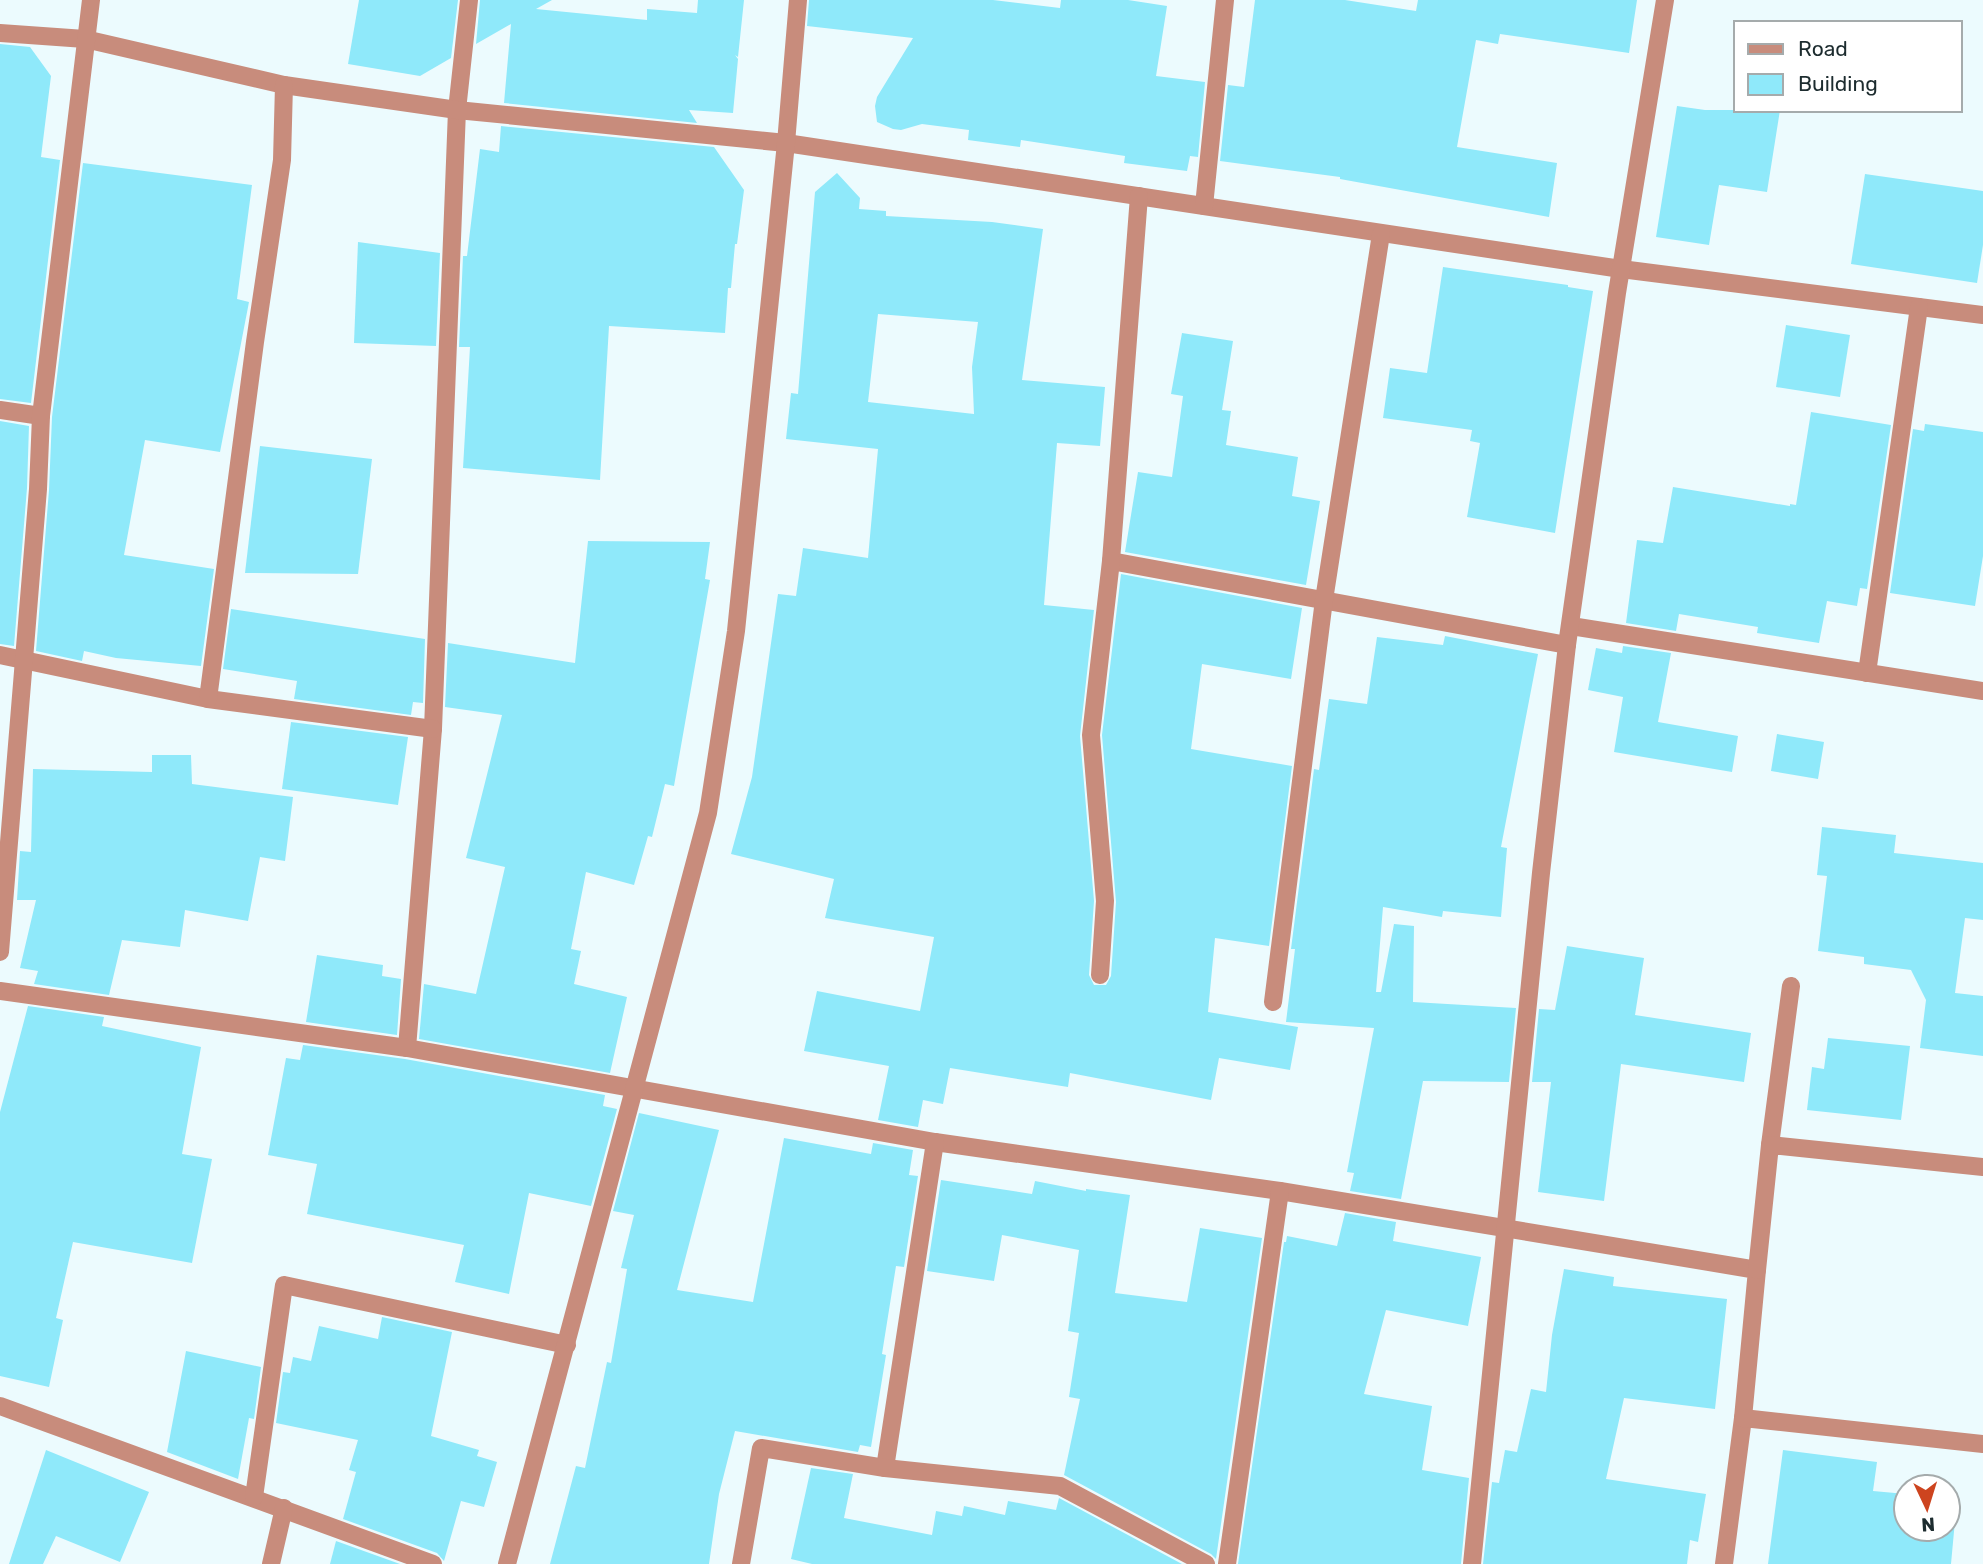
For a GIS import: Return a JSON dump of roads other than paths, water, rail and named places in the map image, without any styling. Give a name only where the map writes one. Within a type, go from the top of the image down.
[{"type":"street","points":[[0,952],[4,839],[24,660],[41,416],[90,0]]},
{"type":"street","points":[[407,1048],[433,729],[457,110],[469,0]]},
{"type":"street","points":[[507,1564],[568,1345],[633,1088],[708,813],[736,631],[798,0]]},
{"type":"street","points":[[1204,206],[1225,0]]},
{"type":"street","points":[[1472,1564],[1541,873],[1567,645],[1620,269],[1665,0]]},
{"type":"street","points":[[0,33],[85,38],[284,85],[457,110],[786,143],[1620,269],[1983,315]]},
{"type":"street","points":[[208,699],[282,160],[284,85]]},
{"type":"street","points":[[1100,975],[1105,901],[1091,735],[1111,561],[1139,196]]},
{"type":"street","points":[[1273,1002],[1324,600],[1381,234]]},
{"type":"street","points":[[1867,673],[1919,307]]},
{"type":"street","points":[[0,410],[41,416]]},
{"type":"street","points":[[1111,561],[1567,645]]},
{"type":"street","points":[[1571,626],[1983,691]]},
{"type":"street","points":[[0,655],[208,699],[433,729]]},
{"type":"street","points":[[1724,1564],[1743,1418],[1770,1145],[1791,986]]},
{"type":"street","points":[[0,992],[407,1048],[936,1142],[1280,1191],[1758,1270]]},
{"type":"street","points":[[885,1468],[936,1142]]},
{"type":"street","points":[[1770,1145],[1983,1167]]},
{"type":"street","points":[[1227,1564],[1280,1191]]},
{"type":"street","points":[[254,1497],[284,1285],[568,1345]]},
{"type":"street","points":[[0,1406],[433,1564]]},
{"type":"street","points":[[1743,1418],[1983,1444]]},
{"type":"street","points":[[741,1564],[761,1448],[885,1468],[1060,1486],[1206,1564]]},
{"type":"street","points":[[271,1564],[284,1508]]}]
